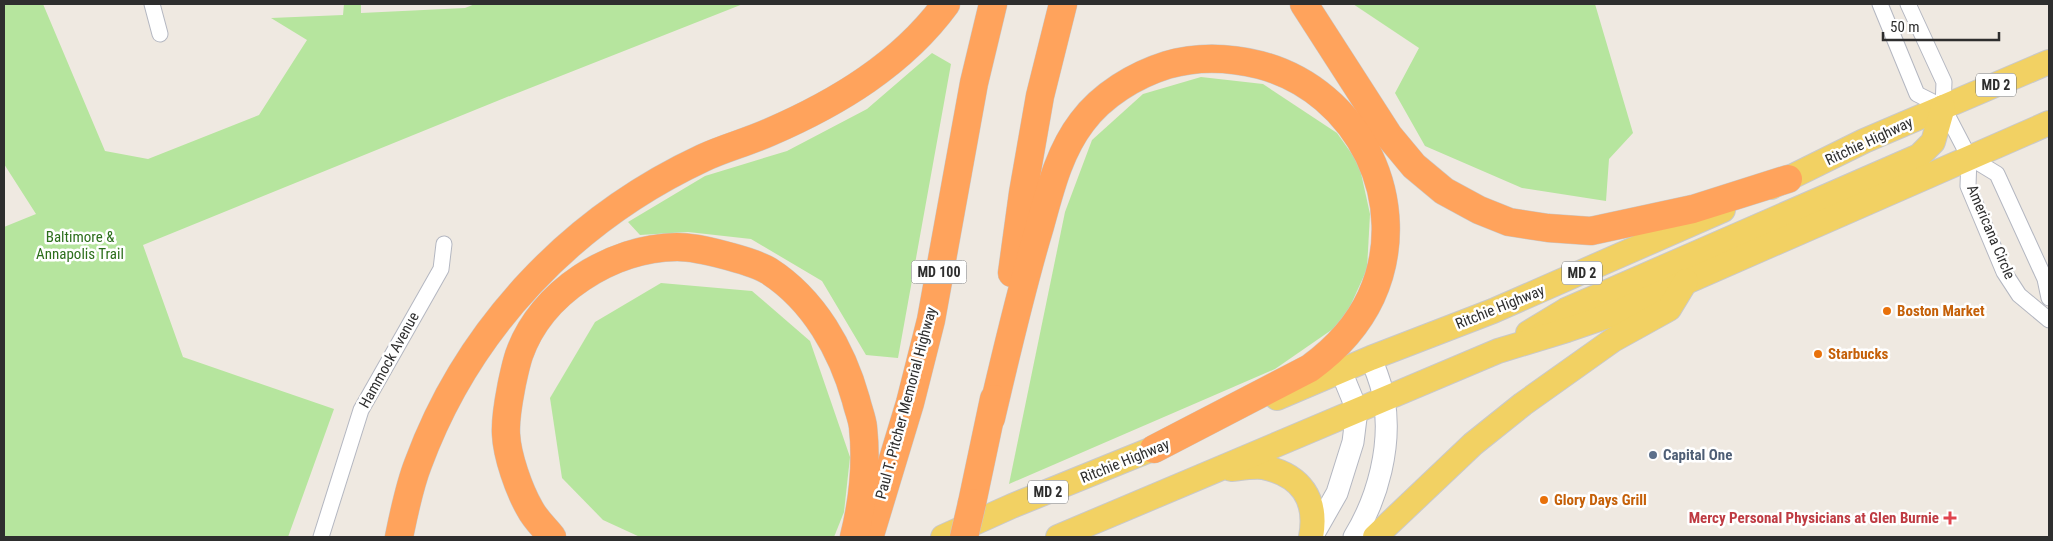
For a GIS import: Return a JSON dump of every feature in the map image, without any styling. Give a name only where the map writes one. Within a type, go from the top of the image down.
[{"type":"highway","points":[[399,537],[418,464],[436,421],[465,366],[500,315],[539,273],[574,239],[617,206],[658,180],[705,157],[768,133],[810,114],[854,89],[898,55],[934,20],[946,4]]},
{"type":"highway","name":"Paul T. Pitcher Memorial Highway","points":[[869,537],[910,403],[931,320],[974,83],[993,4]]},
{"type":"highway","points":[[991,418],[1022,193],[1040,96],[1063,4]]},
{"type":"highway","points":[[1304,4],[1389,136],[1414,166],[1444,191],[1479,210],[1509,222],[1591,232],[1693,209],[1788,180]]},
{"type":"highway","points":[[964,537],[1027,270],[1053,180],[1067,145],[1082,121],[1102,100],[1128,82],[1152,70],[1179,62],[1206,58],[1239,60],[1272,68],[1302,82],[1318,93],[1347,120],[1367,148],[1377,175],[1384,206],[1386,236],[1380,272],[1371,297],[1354,326],[1333,350],[1310,368],[1154,449]]},
{"type":"highway","points":[[552,537],[530,510],[515,474],[506,434],[509,396],[519,356],[534,326],[557,299],[584,276],[618,258],[650,250],[678,247],[707,250],[768,270],[796,293],[817,317],[840,352],[852,385],[863,425],[865,465],[860,513],[854,537]]},
{"type":"main road","name":"Ritchie Highway","points":[[943,537],[1012,506],[1371,358],[1493,311],[1594,268],[1788,180],[1864,141],[2049,62]]},
{"type":"main road","points":[[1498,351],[1566,310],[1919,156],[1933,142],[1943,107]]},
{"type":"main road","points":[[1058,537],[1215,469],[1498,351],[1611,315],[2049,122]]},
{"type":"main road","points":[[1375,537],[1473,444],[1523,404],[1613,340],[1669,310],[1686,281]]},
{"type":"main road","points":[[1354,537],[1364,522],[1376,488],[1383,460],[1386,422],[1384,398],[1371,358]]},
{"type":"main road","points":[[1312,537],[1323,521],[1344,476],[1353,442],[1356,410],[1341,371]]},
{"type":"main road","points":[[1215,469],[1261,467],[1291,477],[1306,491],[1312,507],[1314,521],[1312,537]]},
{"type":"street","points":[[152,4],[160,34]]},
{"type":"street","points":[[1880,4],[1917,94],[1943,107]]},
{"type":"street","name":"Americana Circle","points":[[1908,4],[1944,82],[1943,107],[1969,157],[1968,186],[2004,272],[2019,295],[2049,320]]},
{"type":"street","name":"Americana Circle","points":[[1969,157],[1997,174],[2045,279],[2049,298]]},
{"type":"street","name":"Hammock Avenue","points":[[321,537],[361,410],[441,269],[444,244]]},
{"type":"green space","name":"Baltimore & Annapolis Trail","points":[[4,4],[43,4],[105,151],[148,159],[259,115],[307,40],[271,18],[343,15],[344,4],[361,4],[361,13],[465,8],[475,4],[743,4],[502,99],[143,245],[183,357],[334,409],[288,537],[4,537],[4,227],[36,214],[4,164]]},
{"type":"green space","points":[[1353,4],[1595,4],[1633,133],[1609,159],[1606,201],[1522,188],[1425,146],[1395,93],[1419,48]]},
{"type":"green space","points":[[932,53],[951,64],[898,358],[866,355],[822,281],[751,239],[688,232],[640,235],[628,222],[705,176],[787,151],[867,109]]},
{"type":"green space","points":[[1201,77],[1263,84],[1337,133],[1359,164],[1370,214],[1367,269],[1343,322],[1275,369],[1009,484],[1065,212],[1092,140],[1143,94]]},
{"type":"green space","points":[[661,283],[752,291],[810,341],[850,457],[844,512],[834,537],[640,537],[603,520],[562,478],[550,398],[595,322]]},
{"type":"place","name":"Boston Market","points":[[1887,311]]},
{"type":"place","name":"Starbucks","points":[[1818,354]]},
{"type":"place","name":"Capital One","points":[[1653,455]]},
{"type":"place","name":"Glory Days Grill","points":[[1544,500]]},
{"type":"place","name":"Mercy Personal Physicians at Glen Burnie","points":[[1950,518]]}]
